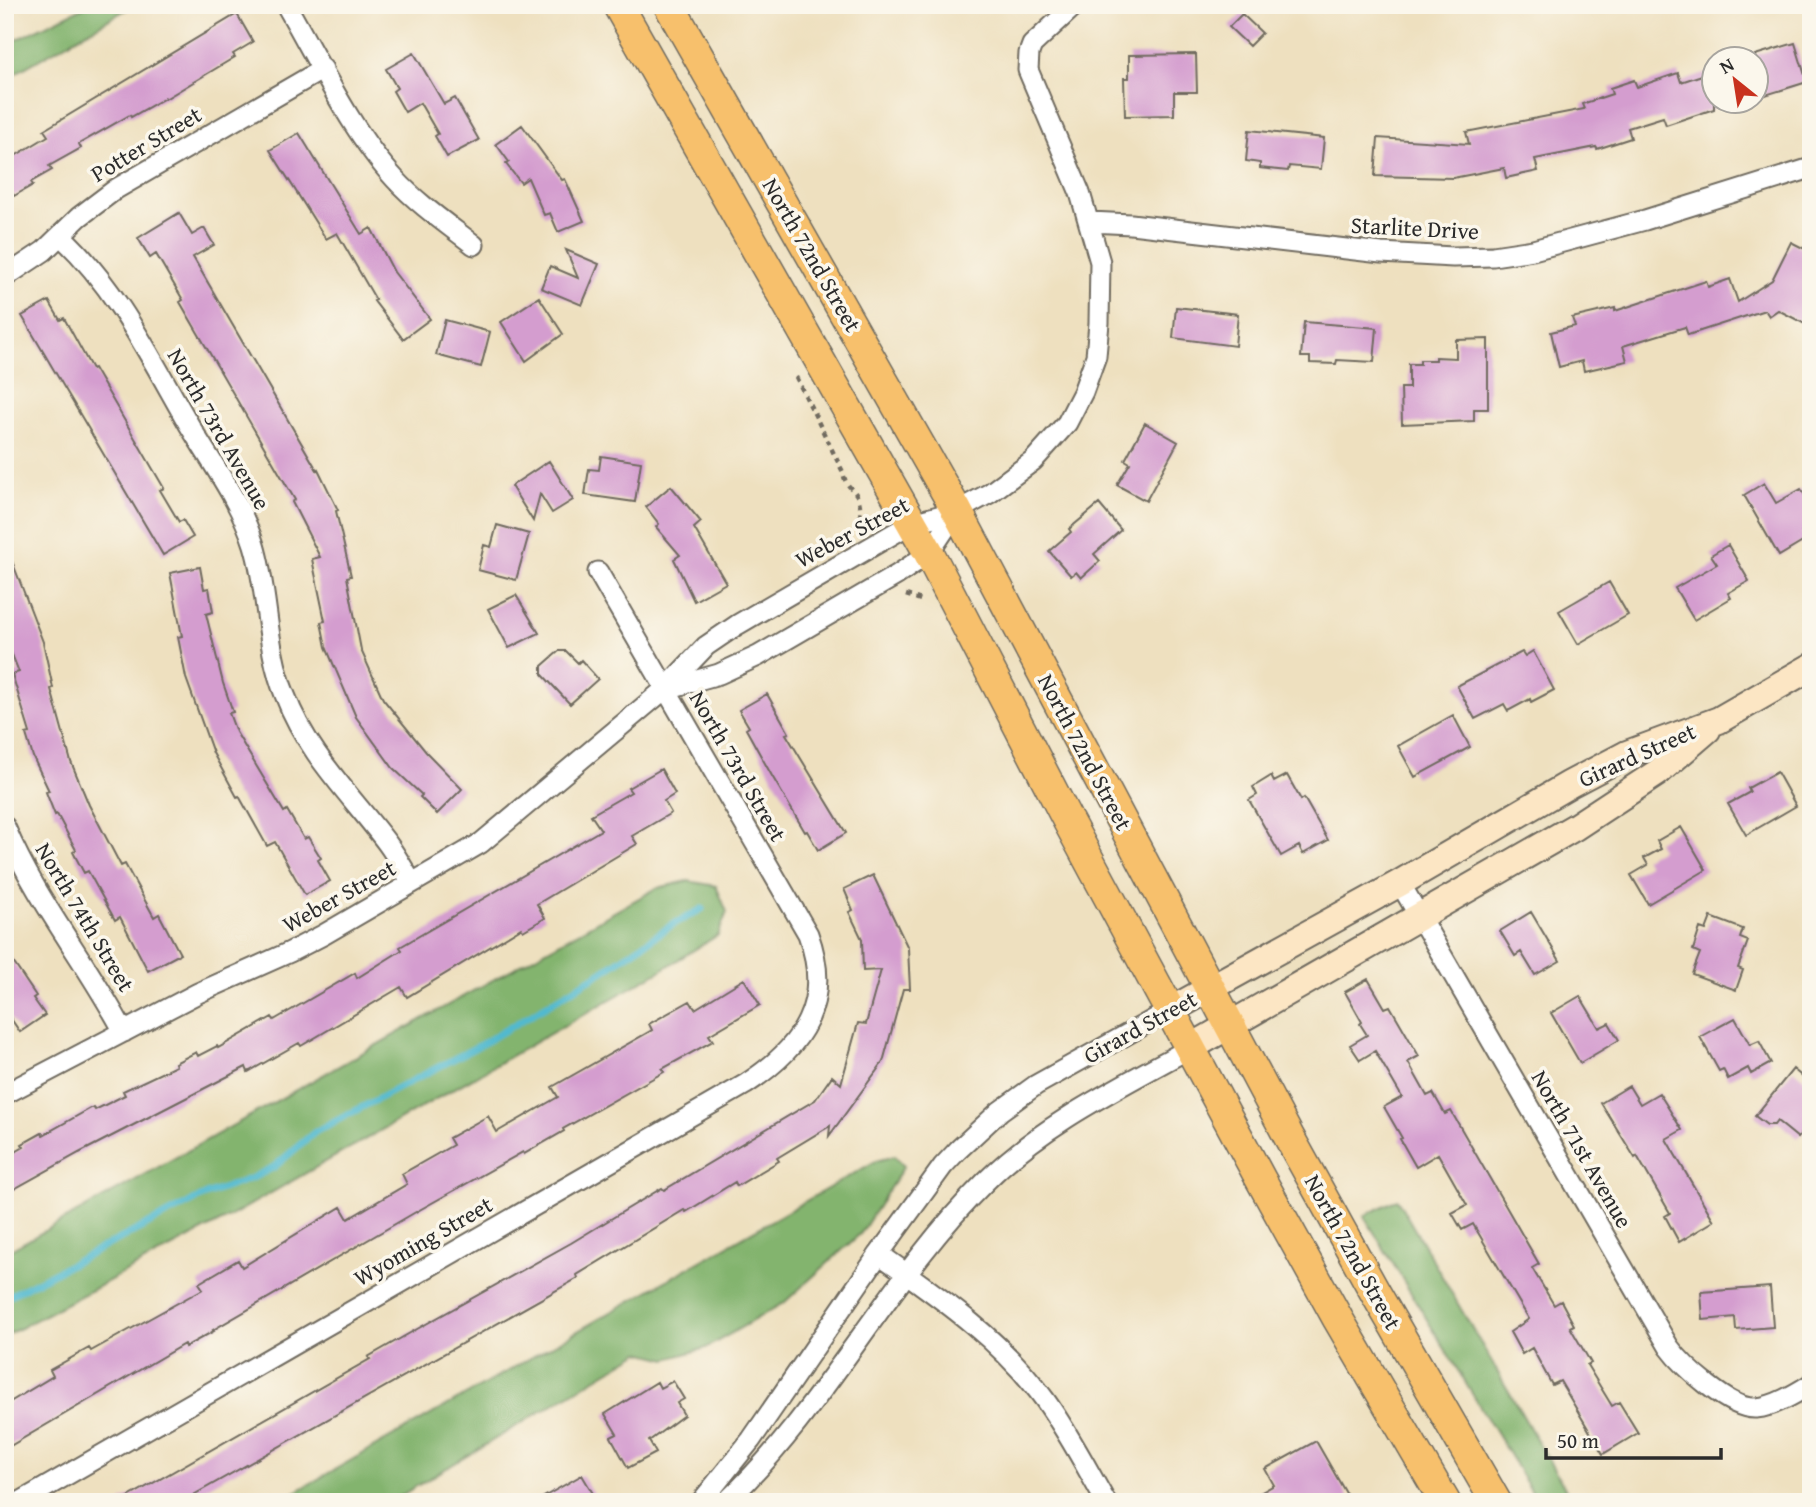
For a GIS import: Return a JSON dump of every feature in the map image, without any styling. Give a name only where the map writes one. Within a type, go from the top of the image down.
[{"type":"main road","name":"North 72nd Street","points":[[618,5],[929,553],[1189,1048],[1344,1330],[1445,1502]]},
{"type":"main road","name":"North 72nd Street","points":[[668,5],[957,511],[1229,1027],[1369,1282],[1496,1502]]},
{"type":"street","points":[[286,5],[355,124],[396,180],[474,245]]},
{"type":"street","points":[[957,511],[1006,483],[1034,461],[1068,423],[1083,393],[1096,356],[1100,262],[1090,222],[1028,70],[1032,46],[1075,5]]},
{"type":"street","name":"Potter Street","points":[[5,277],[44,251],[79,217],[116,188],[323,69]]},
{"type":"street","name":"Starlite Drive","points":[[1090,222],[1131,224],[1381,253],[1493,256],[1533,250],[1645,220],[1811,168]]},
{"type":"street","name":"North 73rd Avenue","points":[[61,236],[92,267],[118,303],[235,502],[254,547],[270,646],[284,694],[295,718],[336,782],[389,846],[412,883]]},
{"type":"street","name":"Weber Street","points":[[5,1094],[218,983],[290,952],[481,843],[665,689],[706,646],[737,625],[912,523],[957,511]]},
{"type":"street","name":"Weber Street","points":[[665,689],[719,674],[758,656],[897,575],[929,553],[957,511]]},
{"type":"street","name":"North 73rd Street","points":[[598,572],[808,934],[816,955],[817,991]]},
{"type":"street","name":"Girard Street","points":[[701,1502],[751,1440],[943,1166],[974,1132],[1000,1111],[1054,1075],[1400,883],[1570,784],[1627,754],[1719,720],[1811,667]]},
{"type":"street","name":"Girard Street","points":[[726,1502],[756,1474],[817,1399],[942,1228],[999,1169],[1070,1118],[1420,917],[1615,801],[1657,773],[1719,720]]},
{"type":"street","name":"North 74th Street","points":[[5,827],[40,898],[100,988],[124,1032]]},
{"type":"street","name":"North 71st Avenue","points":[[1400,883],[1681,1364],[1733,1401],[1755,1408],[1789,1397],[1811,1384]]},
{"type":"street","name":"Wyoming Street","points":[[20,1502],[758,1076],[785,1054],[797,1039],[810,1016],[817,991]]},
{"type":"street","points":[[879,1254],[983,1333],[1015,1364],[1044,1399],[1106,1502]]},
{"type":"green space","points":[[88,5],[134,5],[5,79],[5,45]]},
{"type":"green space","points":[[688,881],[716,886],[727,912],[718,935],[660,971],[229,1217],[5,1336],[5,1253],[657,888]]},
{"type":"green space","points":[[894,1156],[904,1166],[861,1233],[785,1302],[706,1348],[667,1359],[640,1352],[390,1502],[278,1502],[876,1161]]},
{"type":"green space","points":[[1397,1199],[1573,1502],[1538,1502],[1364,1216]]},
{"type":"building","points":[[237,14],[253,42],[233,54],[235,57],[165,99],[79,144],[81,148],[49,166],[52,170],[14,196],[5,181],[5,162],[48,136],[44,130]]},
{"type":"building","points":[[1242,14],[1262,33],[1249,46],[1229,27]]},
{"type":"building","points":[[1795,43],[1807,82],[1770,94],[1770,50]]},
{"type":"building","points":[[414,53],[444,104],[455,98],[479,140],[447,157],[435,136],[438,134],[420,103],[405,112],[393,91],[397,88],[386,69]]},
{"type":"building","points":[[1196,54],[1197,92],[1174,92],[1174,115],[1125,116],[1124,78],[1129,78],[1129,55]]},
{"type":"building","points":[[1678,73],[1681,82],[1700,76],[1700,114],[1666,125],[1663,117],[1628,128],[1631,138],[1597,149],[1596,147],[1535,159],[1538,171],[1506,178],[1504,168],[1453,178],[1375,176],[1378,138],[1469,144],[1466,132],[1584,109],[1582,104],[1612,94],[1610,88],[1634,80],[1637,87]]},
{"type":"building","points":[[522,125],[562,180],[565,179],[584,221],[558,232],[550,213],[544,215],[528,178],[521,183],[506,164],[509,162],[496,144]]},
{"type":"building","points":[[1249,130],[1324,138],[1321,169],[1289,166],[1288,171],[1260,168],[1260,163],[1246,161]]},
{"type":"building","points":[[299,133],[361,234],[371,228],[394,272],[430,319],[403,339],[374,301],[376,300],[337,233],[326,239],[270,150]]},
{"type":"building","points":[[179,213],[192,235],[204,228],[214,245],[193,257],[318,469],[338,510],[336,511],[351,576],[347,577],[361,650],[383,699],[426,752],[462,789],[437,814],[420,797],[422,795],[393,768],[356,717],[326,647],[321,622],[325,621],[312,559],[320,557],[292,502],[295,500],[180,302],[183,300],[156,254],[150,258],[138,238]]},
{"type":"building","points":[[1791,242],[1811,252],[1811,327],[1778,310],[1769,316],[1765,310],[1688,335],[1685,327],[1623,346],[1627,361],[1584,371],[1582,361],[1559,367],[1551,332],[1575,326],[1572,318],[1615,308],[1615,311],[1706,281],[1708,287],[1730,279],[1738,302],[1772,280]]},
{"type":"building","points":[[566,250],[599,264],[582,305],[541,288],[550,266],[578,278]]},
{"type":"building","points":[[539,297],[563,334],[526,361],[501,322]]},
{"type":"building","points":[[49,301],[60,320],[64,318],[92,369],[94,368],[164,488],[160,490],[179,522],[183,520],[193,537],[163,555],[22,316]]},
{"type":"building","points":[[1176,307],[1238,314],[1235,346],[1173,338]]},
{"type":"building","points":[[445,320],[490,332],[481,367],[436,355]]},
{"type":"building","points":[[1304,322],[1377,328],[1374,362],[1337,360],[1336,364],[1310,363],[1310,357],[1301,357]]},
{"type":"building","points":[[1488,339],[1488,409],[1474,409],[1474,421],[1402,424],[1401,388],[1409,388],[1409,364],[1420,364],[1420,360],[1435,360],[1435,357],[1456,358],[1456,340]]},
{"type":"building","points":[[1145,423],[1178,442],[1146,501],[1117,485],[1130,463],[1125,460]]},
{"type":"building","points":[[601,456],[641,462],[635,502],[585,495],[589,469],[599,470]]},
{"type":"building","points":[[549,461],[573,500],[552,513],[540,494],[533,521],[511,486]]},
{"type":"building","points":[[1764,483],[1776,503],[1801,489],[1811,505],[1811,528],[1802,533],[1806,540],[1779,556],[1744,495]]},
{"type":"building","points":[[671,486],[701,522],[694,528],[726,583],[694,601],[674,559],[680,555],[656,527],[659,524],[646,507]]},
{"type":"building","points":[[1099,504],[1121,530],[1094,554],[1100,561],[1081,578],[1076,572],[1071,576],[1049,551],[1071,532],[1069,529]]},
{"type":"building","points":[[497,525],[529,534],[516,580],[478,570],[484,545],[491,547]]},
{"type":"building","points":[[1728,545],[1749,581],[1728,593],[1731,598],[1694,620],[1675,588],[1717,564],[1711,555]]},
{"type":"building","points":[[7,548],[43,642],[53,688],[51,689],[71,762],[89,805],[121,866],[125,864],[154,917],[159,914],[180,954],[148,971],[120,917],[115,920],[88,871],[84,873],[73,852],[76,850],[57,814],[55,815],[46,792],[49,791],[33,757],[26,734],[30,733],[12,674],[19,672],[5,637]]},
{"type":"building","points":[[200,567],[204,589],[209,588],[213,612],[206,614],[233,712],[229,713],[236,732],[284,812],[287,810],[304,839],[308,837],[321,858],[318,860],[330,881],[305,895],[275,842],[267,846],[239,796],[237,797],[213,753],[186,678],[178,637],[182,636],[170,573]]},
{"type":"building","points":[[1609,582],[1628,615],[1578,644],[1559,611]]},
{"type":"building","points":[[516,595],[539,633],[509,648],[488,609]]},
{"type":"building","points":[[559,651],[566,651],[578,663],[581,660],[598,679],[570,704],[542,674],[542,666]]},
{"type":"building","points":[[1533,651],[1554,690],[1508,711],[1504,704],[1475,719],[1457,686],[1522,652],[1525,656]]},
{"type":"building","points":[[767,694],[789,733],[786,734],[846,833],[818,850],[772,776],[746,729],[749,727],[739,710]]},
{"type":"building","points":[[1453,715],[1470,747],[1415,777],[1398,746]]},
{"type":"building","points":[[661,769],[675,794],[664,801],[671,813],[632,836],[637,844],[537,904],[545,918],[523,931],[521,928],[407,997],[401,987],[301,1046],[299,1043],[248,1072],[246,1067],[5,1194],[5,1158],[24,1147],[22,1144],[93,1107],[95,1110],[125,1095],[123,1091],[176,1066],[175,1063],[196,1052],[198,1056],[217,1046],[218,1048],[272,1017],[274,1020],[355,973],[357,978],[402,950],[400,947],[601,830],[591,815],[631,792],[628,788]]},
{"type":"building","points":[[1777,772],[1796,806],[1746,835],[1728,804],[1750,792],[1748,788]]},
{"type":"building","points":[[1287,775],[1301,800],[1304,798],[1328,840],[1303,854],[1299,846],[1281,856],[1249,800],[1257,795],[1253,787],[1271,776],[1274,782]]},
{"type":"building","points":[[1681,827],[1706,870],[1648,904],[1631,875],[1648,865],[1644,858],[1661,849],[1657,841]]},
{"type":"building","points":[[873,875],[908,948],[910,989],[903,989],[883,1062],[829,1136],[830,1126],[737,1186],[735,1182],[686,1212],[684,1210],[577,1275],[578,1278],[181,1502],[120,1502],[662,1188],[664,1190],[815,1100],[832,1076],[841,1084],[858,1023],[866,1024],[881,970],[863,971],[862,939],[849,912],[853,910],[844,889]]},
{"type":"building","points":[[1531,912],[1560,961],[1535,975],[1521,952],[1515,956],[1500,931]]},
{"type":"building","points":[[1711,917],[1743,929],[1740,938],[1748,941],[1738,968],[1743,970],[1736,990],[1692,974],[1700,953],[1693,950],[1700,928],[1706,930]]},
{"type":"building","points":[[5,950],[36,996],[33,998],[45,1015],[20,1032],[5,1010]]},
{"type":"building","points":[[744,979],[760,1005],[709,1035],[713,1041],[662,1069],[664,1072],[563,1129],[564,1131],[414,1213],[214,1331],[185,1347],[184,1344],[5,1449],[5,1405],[53,1376],[50,1370],[89,1348],[91,1351],[203,1289],[199,1283],[238,1260],[242,1267],[341,1207],[348,1219],[407,1184],[402,1174],[453,1145],[449,1138],[488,1116],[497,1132],[558,1097],[552,1087],[652,1030],[649,1024],[690,1001],[695,1009]]},
{"type":"building","points":[[1368,979],[1385,1008],[1390,1006],[1419,1056],[1408,1062],[1427,1096],[1433,1093],[1445,1114],[1451,1111],[1539,1264],[1532,1268],[1554,1305],[1561,1301],[1574,1325],[1570,1327],[1591,1363],[1587,1365],[1612,1406],[1619,1402],[1638,1433],[1603,1454],[1560,1381],[1552,1385],[1532,1348],[1522,1354],[1510,1332],[1529,1319],[1473,1224],[1462,1230],[1452,1213],[1467,1205],[1438,1154],[1416,1167],[1400,1139],[1402,1138],[1384,1107],[1402,1097],[1375,1051],[1360,1060],[1350,1045],[1367,1035],[1345,992]]},
{"type":"building","points":[[1580,996],[1599,1028],[1609,1023],[1619,1040],[1580,1063],[1551,1013]]},
{"type":"building","points":[[1735,1018],[1750,1045],[1759,1041],[1771,1063],[1751,1074],[1748,1068],[1728,1079],[1723,1069],[1719,1071],[1700,1037]]},
{"type":"building","points":[[1793,1069],[1811,1084],[1811,1123],[1798,1138],[1777,1121],[1774,1125],[1767,1125],[1755,1116]]},
{"type":"building","points":[[1629,1086],[1640,1104],[1659,1093],[1682,1130],[1666,1139],[1714,1221],[1679,1242],[1665,1216],[1670,1213],[1637,1156],[1635,1158],[1601,1103]]},
{"type":"building","points":[[1770,1287],[1773,1327],[1736,1330],[1735,1317],[1703,1320],[1701,1292]]},
{"type":"building","points":[[673,1381],[684,1399],[677,1403],[684,1415],[649,1441],[656,1453],[628,1468],[611,1437],[617,1434],[605,1414],[657,1382],[660,1388]]},
{"type":"building","points":[[1316,1441],[1351,1502],[1244,1502],[1274,1485],[1265,1469]]},
{"type":"building","points":[[582,1475],[598,1502],[535,1502]]},
{"type":"waterway","points":[[5,1298],[203,1196],[274,1167],[315,1132],[482,1044],[702,909]]}]
